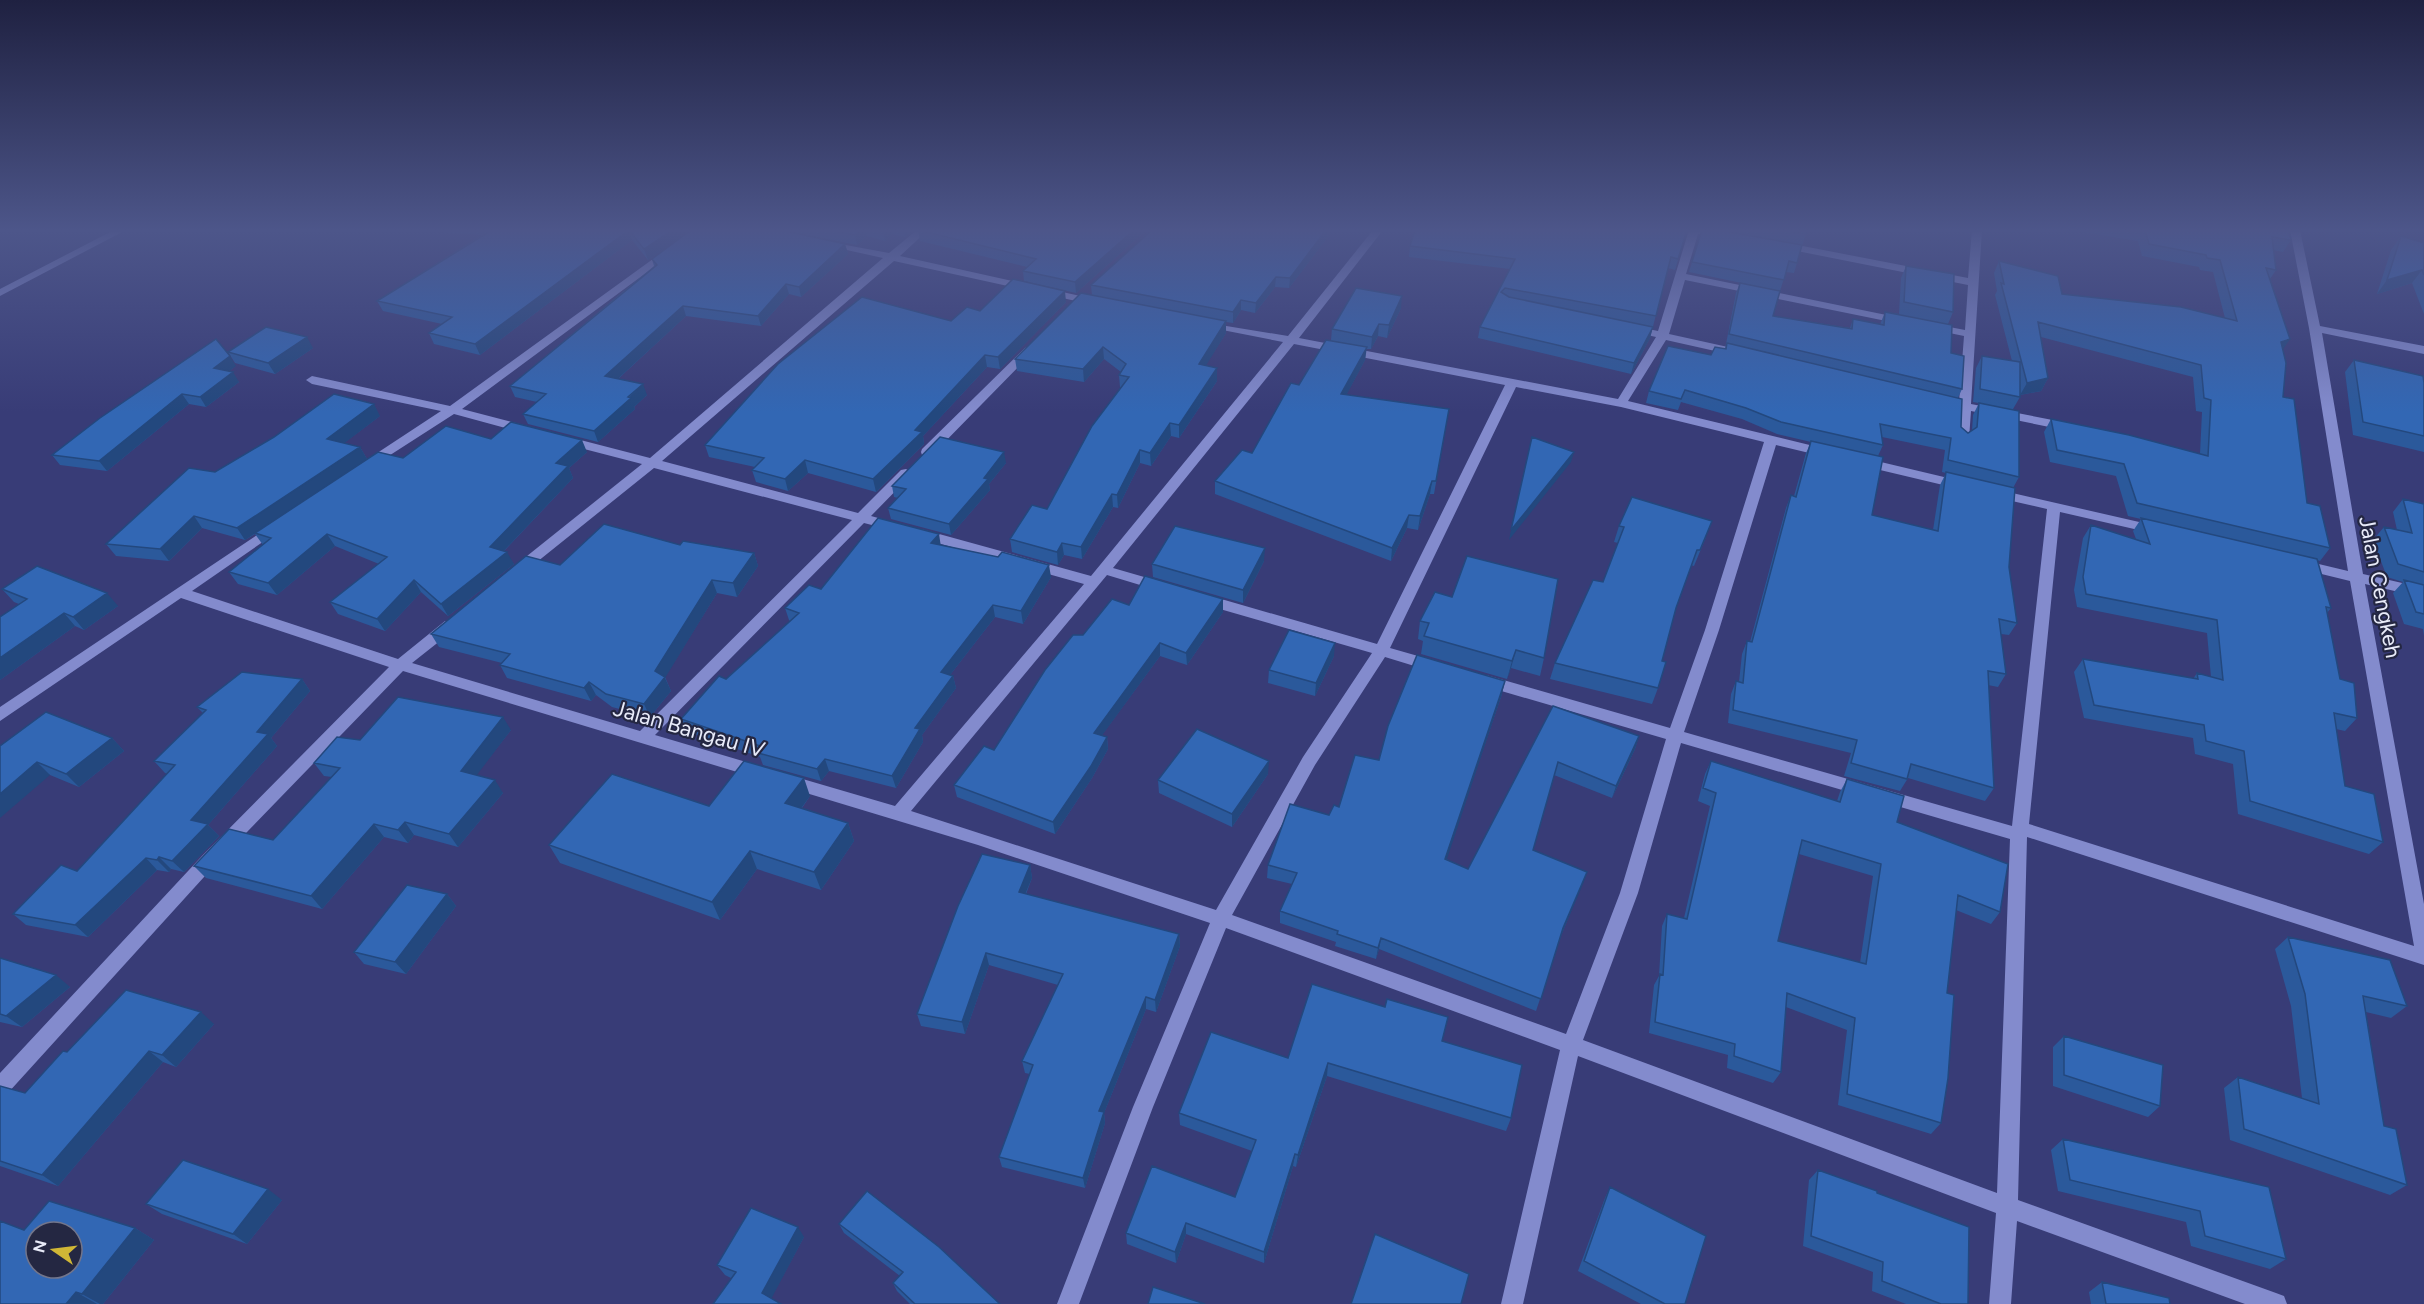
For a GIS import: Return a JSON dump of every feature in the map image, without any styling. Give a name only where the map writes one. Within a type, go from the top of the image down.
[{"type":"street","points":[[354,475],[452,410],[615,291]]},
{"type":"street","points":[[503,583],[652,463],[851,291]]},
{"type":"street","points":[[1043,291],[1102,303]]},
{"type":"street","points":[[899,813],[1095,582],[1330,291]]},
{"type":"street","points":[[1621,403],[1662,335],[1676,291]]},
{"type":"street","points":[[1754,291],[1969,334]]},
{"type":"street","points":[[1964,439],[1969,334],[1974,291]]},
{"type":"street","name":"Jalan Cengkeh","points":[[2307,291],[2424,955]]},
{"type":"street","points":[[1191,321],[1621,403],[1835,455]]},
{"type":"street","points":[[1620,326],[1742,353]]},
{"type":"street","points":[[2315,328],[2424,350]]},
{"type":"street","points":[[642,739],[1037,341]]},
{"type":"street","points":[[312,380],[452,410],[1095,582]]},
{"type":"street","points":[[1068,1304],[1143,1107],[1221,918],[1309,761],[1381,651],[1513,381]]},
{"type":"street","points":[[1932,399],[2075,428]]},
{"type":"street","points":[[1512,1304],[1571,1046],[1629,893],[1675,735],[1712,630],[1771,440]]},
{"type":"street","points":[[1856,460],[2165,533]]},
{"type":"street","points":[[2000,1304],[2007,1208],[2019,832],[2054,507]]},
{"type":"street","points":[[0,715],[286,520]]},
{"type":"street","points":[[2290,562],[2424,593]]},
{"type":"street","points":[[1104,570],[1449,670]]},
{"type":"street","name":"Jalan Bangau IV","points":[[179,592],[400,665],[642,739],[899,813],[1221,918],[2007,1208],[2276,1304]]},
{"type":"street","points":[[0,1087],[208,861],[400,665],[465,613]]},
{"type":"street","points":[[1471,676],[2019,832],[2424,955]]},
{"type":"building","points":[[393,291],[547,291],[475,344],[429,333],[452,317],[377,301]]},
{"type":"building","points":[[626,291],[780,291],[758,316],[683,306],[605,376],[643,384],[594,431],[523,414],[546,394],[510,386]]},
{"type":"building","points":[[1001,291],[1065,291],[998,357],[985,355],[915,430],[922,432],[873,479],[805,460],[785,479],[752,470],[764,458],[705,445],[778,364],[862,297],[951,321],[967,307],[980,311]]},
{"type":"building","points":[[1122,291],[1265,291],[1256,303],[1241,300],[1233,312]]},
{"type":"building","points":[[1354,291],[1372,291],[1402,296],[1389,325],[1379,324],[1372,337],[1332,329]]},
{"type":"building","points":[[1499,291],[1502,291],[1509,297],[1653,327],[1634,363],[1480,327]]},
{"type":"building","points":[[1520,291],[1662,291],[1656,316]]},
{"type":"building","points":[[1738,291],[1780,291],[1773,316],[1852,329],[1853,319],[1884,325],[1885,312],[1952,325],[1951,353],[1964,356],[1962,389],[1729,334]]},
{"type":"building","points":[[1905,291],[1954,291],[1953,312],[1904,302]]},
{"type":"building","points":[[2003,291],[2061,291],[2062,294],[2181,307],[2237,321],[2229,291],[2274,291],[2290,339],[2281,342],[2286,363],[2283,397],[2294,399],[2307,503],[2320,506],[2330,548],[2137,503],[2124,464],[2057,450],[2051,419],[2129,435],[2208,456],[2211,400],[2204,398],[2201,365],[2038,322],[2048,378],[2027,383]]},
{"type":"building","points":[[1081,293],[1226,321],[1199,364],[1217,368],[1179,425],[1170,423],[1150,453],[1140,450],[1117,495],[1112,494],[1081,547],[1062,543],[1057,552],[1010,539],[1032,505],[1047,509],[1092,426],[1129,377],[1119,375],[1126,364],[1103,347],[1083,369],[1015,359]]},
{"type":"building","points":[[266,327],[307,337],[268,363],[228,352]]},
{"type":"building","points":[[216,339],[230,356],[214,368],[233,372],[200,397],[182,394],[99,461],[52,455],[100,418]]},
{"type":"building","points":[[1326,340],[1367,347],[1341,394],[1449,409],[1436,481],[1432,481],[1420,516],[1409,515],[1392,548],[1215,481],[1242,450],[1252,453],[1291,383],[1299,385]]},
{"type":"building","points":[[1727,343],[1962,399],[1961,427],[1968,433],[1977,427],[1979,403],[2019,411],[2019,477],[1948,460],[1951,438],[1880,424],[1883,445],[1781,422],[1746,408],[1685,390],[1681,399],[1649,391],[1668,346],[1711,355],[1715,347],[1726,349]]},
{"type":"building","points":[[1982,356],[2020,362],[2020,397],[1980,389]]},
{"type":"building","points":[[2354,360],[2423,376],[2424,436],[2363,422]]},
{"type":"building","points":[[334,394],[374,404],[327,439],[360,447],[237,528],[194,516],[160,549],[106,544],[189,468],[215,472],[274,437]]},
{"type":"building","points":[[511,422],[582,440],[556,463],[568,466],[490,547],[507,552],[441,604],[414,580],[377,619],[330,602],[387,557],[327,534],[268,583],[229,572],[271,538],[255,533],[378,452],[403,458],[446,426],[491,439]]},
{"type":"building","points":[[940,437],[1004,452],[984,478],[988,479],[949,524],[888,508],[906,489],[892,486]]},
{"type":"building","points":[[1532,437],[1574,452],[1511,530]]},
{"type":"building","points":[[1811,441],[1883,457],[1872,515],[1938,531],[1946,472],[2015,488],[2009,567],[2017,623],[1999,619],[2006,674],[1988,671],[1994,788],[1911,764],[1907,779],[1851,763],[1857,740],[1733,710],[1736,681],[1743,683],[1747,641],[1752,642],[1791,495],[1796,497]]},
{"type":"building","points":[[1632,497],[1712,521],[1700,550],[1697,550],[1676,608],[1662,661],[1666,662],[1658,688],[1555,663],[1593,580],[1603,582],[1624,527],[1619,526]]},
{"type":"building","points":[[2403,499],[2424,504],[2424,572],[2398,564],[2384,527],[2412,533]]},
{"type":"building","points":[[878,518],[939,534],[931,543],[998,557],[1002,552],[1049,565],[1021,611],[993,605],[941,672],[953,676],[915,728],[920,729],[892,776],[825,759],[817,769],[758,753],[763,747],[681,719],[719,676],[726,679],[799,613],[785,608],[809,585],[821,589]]},
{"type":"building","points":[[2141,518],[2317,559],[2331,608],[2326,607],[2340,679],[2354,683],[2357,718],[2334,713],[2345,786],[2374,794],[2383,842],[2250,801],[2244,751],[2206,741],[2204,725],[2094,705],[2083,659],[2198,679],[2197,673],[2223,680],[2217,620],[2086,594],[2083,577],[2091,525],[2150,544]]},
{"type":"building","points":[[604,524],[680,545],[683,541],[754,553],[733,583],[712,580],[655,671],[665,677],[644,704],[606,694],[589,682],[584,688],[500,665],[510,654],[431,634],[526,556],[560,565]]},
{"type":"building","points":[[1175,526],[1265,548],[1243,590],[1152,564]]},
{"type":"building","points":[[1467,556],[1558,579],[1544,658],[1516,650],[1512,661],[1424,636],[1429,623],[1420,621],[1435,592],[1452,597]]},
{"type":"building","points":[[37,566],[107,593],[73,617],[64,613],[0,658],[0,617],[27,599],[2,589]]},
{"type":"building","points":[[1145,576],[1223,599],[1186,653],[1160,643],[1094,733],[1107,737],[1091,766],[1053,822],[954,785],[984,746],[994,750],[1045,670],[1073,635],[1083,635],[1112,599],[1129,605]]},
{"type":"building","points":[[2404,580],[2424,585],[2424,614],[2416,612]]},
{"type":"building","points":[[1289,630],[1335,643],[1316,683],[1269,670]]},
{"type":"building","points":[[1417,655],[1505,681],[1445,859],[1468,869],[1553,706],[1639,736],[1616,786],[1558,762],[1533,850],[1587,872],[1563,928],[1541,999],[1381,938],[1378,948],[1280,911],[1297,873],[1268,865],[1290,804],[1329,815],[1334,805],[1339,807],[1355,755],[1379,760],[1388,726]]},
{"type":"building","points":[[242,672],[302,679],[257,732],[268,734],[191,820],[208,824],[172,861],[159,857],[157,860],[146,858],[75,925],[13,914],[61,865],[77,871],[175,765],[154,761],[206,710],[197,707]]},
{"type":"building","points":[[398,697],[503,717],[461,771],[495,780],[449,834],[405,822],[398,830],[374,824],[311,896],[194,866],[229,829],[273,840],[340,768],[314,763],[337,737],[360,740]]},
{"type":"building","points":[[46,712],[112,738],[66,774],[37,762],[0,794],[0,746]]},
{"type":"building","points":[[1197,729],[1269,761],[1232,814],[1158,780]]},
{"type":"building","points":[[744,761],[804,778],[785,803],[848,823],[814,872],[750,851],[712,902],[549,845],[612,774],[709,806]]},
{"type":"building","points":[[1711,761],[1840,802],[1847,779],[1904,796],[1897,822],[2008,864],[2000,912],[1958,895],[1947,993],[1954,995],[1948,1078],[1941,1123],[1847,1094],[1855,1018],[1787,993],[1781,1072],[1734,1056],[1735,1044],[1655,1022],[1660,974],[1663,975],[1667,914],[1687,919],[1716,793],[1703,788]],"holes":[[[1802,840],[1881,864],[1866,964],[1778,941]]]},
{"type":"building","points":[[982,854],[1030,865],[1019,892],[1179,934],[1155,1000],[1146,997],[1099,1111],[1104,1112],[1083,1178],[999,1157],[1033,1065],[1022,1061],[1063,974],[986,953],[962,1022],[917,1014],[958,906]]},
{"type":"building","points":[[407,885],[447,894],[395,962],[354,952]]},
{"type":"building","points":[[2288,937],[2390,960],[2407,1006],[2363,996],[2384,1126],[2396,1129],[2407,1185],[2244,1129],[2238,1077],[2319,1104],[2305,994]]},
{"type":"building","points":[[0,958],[56,975],[6,1016],[0,1014]]},
{"type":"building","points":[[1312,984],[1385,1007],[1387,999],[1448,1017],[1442,1041],[1522,1065],[1511,1118],[1328,1063],[1298,1155],[1295,1154],[1264,1252],[1186,1223],[1175,1252],[1126,1233],[1152,1166],[1235,1197],[1256,1140],[1179,1113],[1211,1032],[1288,1058]]},
{"type":"building","points":[[126,990],[201,1012],[162,1055],[149,1051],[42,1175],[0,1161],[0,1086],[25,1093],[63,1051],[67,1052]]},
{"type":"building","points":[[2064,1036],[2163,1065],[2160,1106],[2064,1075]]},
{"type":"building","points":[[2063,1139],[2269,1187],[2286,1259],[2205,1236],[2200,1211],[2070,1180]]},
{"type":"building","points":[[183,1160],[268,1189],[233,1234],[146,1204]]},
{"type":"building","points":[[1818,1170],[1969,1227],[1968,1304],[1941,1304],[1882,1281],[1883,1262],[1811,1236]]},
{"type":"building","points":[[1610,1187],[1706,1236],[1685,1304],[1665,1304],[1584,1261]]},
{"type":"building","points":[[867,1191],[939,1247],[1000,1304],[915,1304],[893,1283],[903,1272],[839,1224]]},
{"type":"building","points":[[49,1201],[135,1228],[82,1294],[76,1292],[66,1304],[0,1304],[0,1221],[24,1230],[24,1280],[84,1280],[84,1220],[33,1220]]},
{"type":"building","points":[[751,1208],[798,1227],[762,1293],[781,1304],[713,1304],[736,1272],[717,1265]]},
{"type":"building","points":[[1375,1234],[1469,1274],[1461,1304],[1351,1304]]},
{"type":"building","points":[[2102,1282],[2169,1298],[2170,1304],[2106,1304]]},
{"type":"building","points":[[1153,1287],[1205,1304],[1148,1304]]}]
